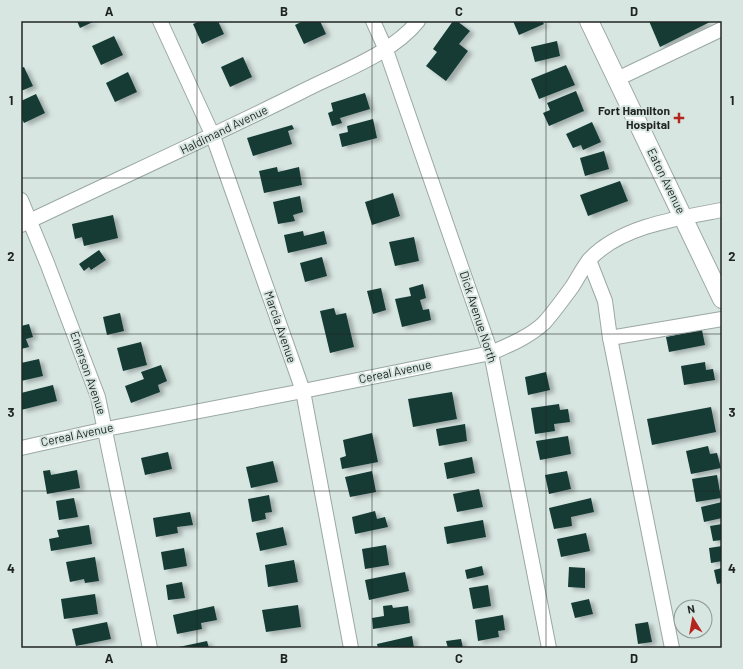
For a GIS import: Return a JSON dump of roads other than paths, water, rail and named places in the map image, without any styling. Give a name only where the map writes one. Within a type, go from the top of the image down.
[{"type":"main road","name":"Eaton Avenue","points":[[590,21],[722,299]]},
{"type":"street","name":"Marcia Avenue","points":[[160,21],[212,136],[302,391],[351,648]]},
{"type":"street","name":"Dick Avenue North","points":[[374,21],[386,50],[491,353],[549,648]]},
{"type":"street","name":"Haldimand Avenue","points":[[26,223],[212,136],[386,50],[413,28],[418,21]]},
{"type":"street","points":[[617,79],[722,29]]},
{"type":"street","name":"Emerson Avenue","points":[[21,200],[26,223],[98,397],[106,429],[150,648]]},
{"type":"street","name":"Cereal Avenue","points":[[21,448],[106,429],[491,353],[519,340],[543,323],[575,283],[590,260],[608,244],[626,234],[683,217],[722,210]]},
{"type":"street","points":[[590,260],[604,301],[610,338],[672,648]]},
{"type":"street","points":[[610,338],[722,319]]},
{"type":"place","name":"Fort Hamilton Hospital","points":[[679,118]]}]
